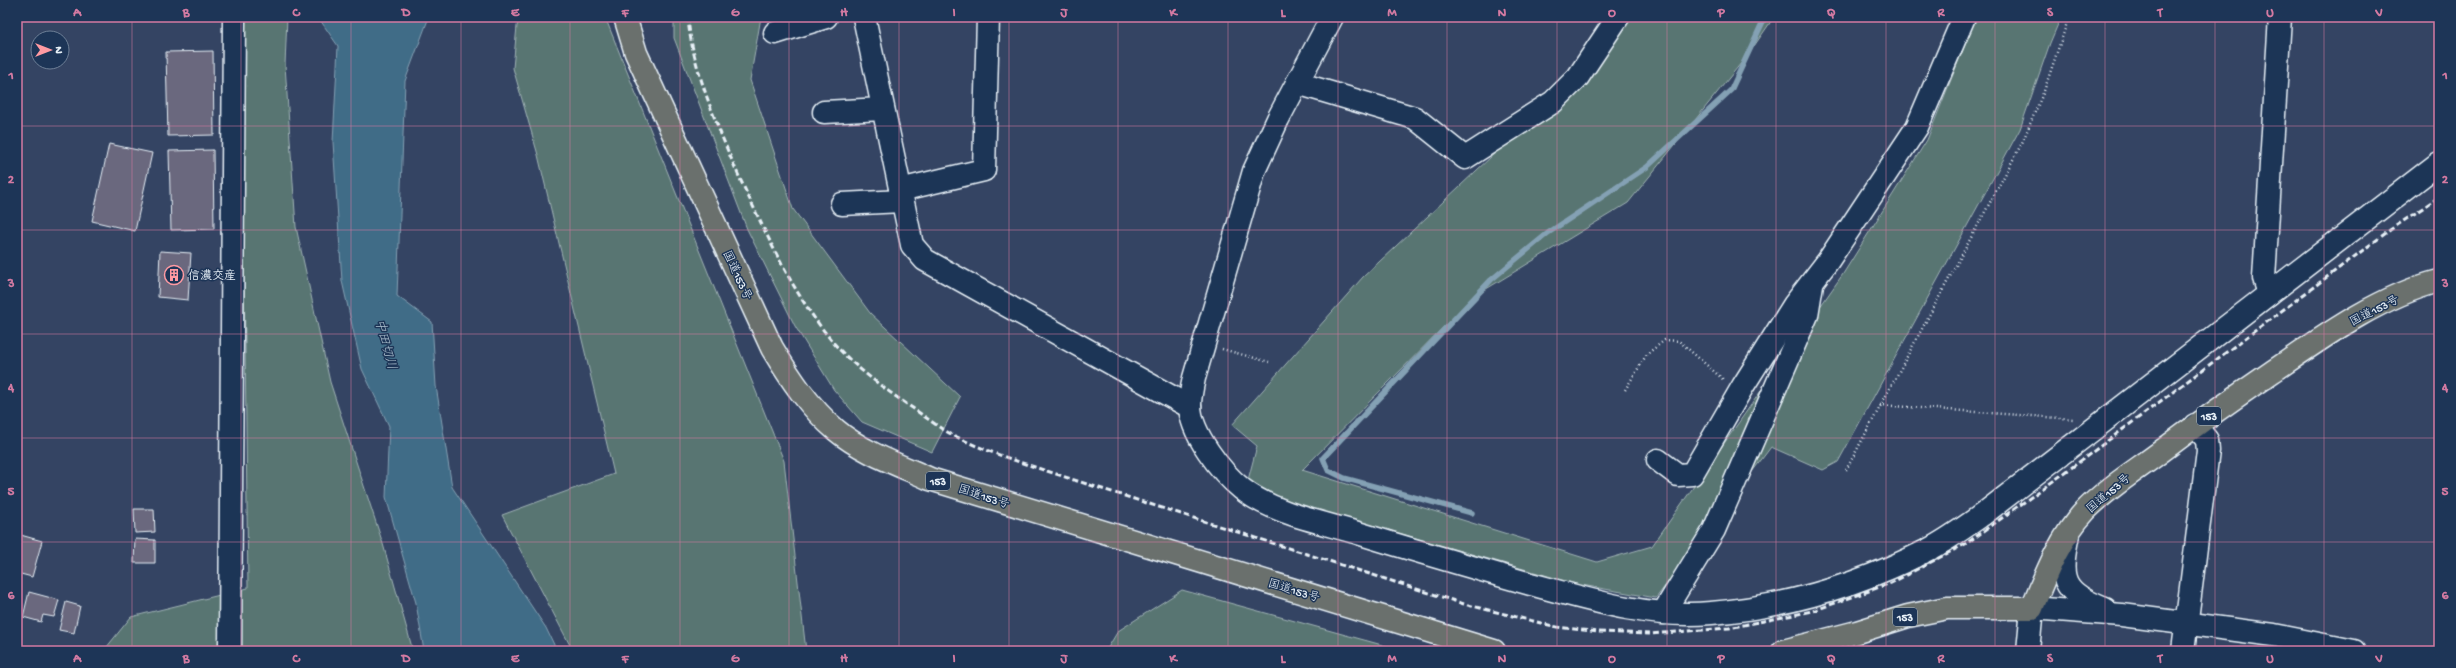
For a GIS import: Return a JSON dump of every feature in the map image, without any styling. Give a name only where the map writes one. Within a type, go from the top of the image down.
[{"type":"highway","name":"国道153号","points":[[625,17],[636,53],[772,348],[791,381],[813,407],[836,430],[866,449],[930,479],[1494,651]]},
{"type":"highway","name":"国道153号","points":[[2032,608],[2068,531],[2086,510],[2107,492],[2195,425],[2346,324],[2391,300],[2439,281]]},
{"type":"highway","name":"153","points":[[1783,651],[1857,632],[1908,616],[1947,608],[2032,608]]},
{"type":"street","points":[[230,651],[234,17]]},
{"type":"street","points":[[775,33],[826,17]]},
{"type":"street","points":[[864,17],[912,244],[925,260],[1190,407]]},
{"type":"street","points":[[842,204],[901,196],[984,170],[988,17]]},
{"type":"street","points":[[1332,17],[1297,83],[1254,171],[1194,378],[1190,407],[1197,430],[1221,470],[1243,490],[1271,506],[1426,554],[1587,599],[1663,613],[1709,614],[1755,608],[1804,597],[1859,580],[1929,549],[1982,516],[2439,162]]},
{"type":"street","points":[[1297,83],[1415,118],[1465,158],[1553,102],[1578,77],[1618,17]]},
{"type":"street","points":[[1658,460],[1678,475],[1692,474],[1738,394],[1794,306],[1918,127],[1964,17]]},
{"type":"street","points":[[2270,294],[2264,278],[2280,17]]},
{"type":"street","points":[[824,112],[883,109]]},
{"type":"street","points":[[1663,613],[1714,530],[1806,316],[1812,282]]},
{"type":"street","points":[[2183,651],[2208,451],[2207,440],[2195,425]]},
{"type":"street","points":[[2068,531],[2063,556],[2063,575],[2068,586],[2086,600],[2122,615]]},
{"type":"street","points":[[2028,651],[2032,608],[2122,615],[2274,635],[2354,651]]},
{"type":"path","points":[[1846,470],[2022,143],[2044,91],[2069,17]]},
{"type":"path","points":[[1625,390],[1647,354],[1665,340],[1679,341],[1738,394]]},
{"type":"path","points":[[1204,344],[1269,362]]},
{"type":"path","points":[[1880,405],[2105,421]]},
{"type":"green space","points":[[241,17],[287,17],[285,65],[296,227],[330,382],[383,544],[413,651],[109,651],[106,648],[131,617],[248,588]]},
{"type":"green space","points":[[520,17],[605,17],[784,461],[806,651],[573,651],[502,515],[614,474],[538,155],[513,68],[517,26]]},
{"type":"green space","points":[[674,17],[761,17],[750,80],[793,209],[870,313],[960,397],[932,452],[862,422],[834,390],[795,326],[747,229],[674,38]]},
{"type":"green space","points":[[1625,17],[1774,17],[1750,52],[1628,203],[1473,297],[1302,470],[1597,562],[1652,546],[1843,274],[1927,140],[1976,17],[2061,17],[2050,43],[2020,129],[1838,462],[1823,470],[1771,447],[1656,598],[1576,584],[1283,500],[1248,480],[1257,446],[1232,425],[1363,277],[1605,50]]},
{"type":"green space","points":[[1182,590],[1404,651],[1106,651],[1118,631]]},
{"type":"water","name":"中田切川","points":[[318,17],[429,17],[405,81],[397,296],[432,322],[436,386],[452,487],[546,628],[557,651],[424,651],[416,603],[386,497],[389,426],[362,369],[342,281],[333,142],[338,46]]},
{"type":"building","points":[[213,51],[214,135],[168,136],[166,52]]},
{"type":"building","points":[[109,144],[152,153],[135,231],[92,221]]},
{"type":"building","points":[[213,150],[214,229],[171,230],[169,151]]},
{"type":"building","name":"信濃交産","points":[[160,251],[191,253],[188,300],[158,297]]},
{"type":"building","points":[[134,509],[154,509],[155,532],[135,533]]},
{"type":"building","points":[[17,534],[42,541],[32,577],[17,573]]},
{"type":"building","points":[[135,539],[155,540],[155,563],[134,563]]},
{"type":"building","points":[[29,592],[59,600],[54,617],[43,615],[41,622],[23,617]]},
{"type":"building","points":[[66,602],[80,606],[74,633],[59,630]]},
{"type":"waterway","points":[[1472,513],[1344,478],[1328,470],[1323,458],[1491,280],[1548,233],[1647,167],[1731,90],[1765,17]]},
{"type":"railway","points":[[688,17],[690,36],[695,57],[716,122],[741,181],[796,290],[823,330],[847,357],[864,373],[939,427],[971,443],[1013,460],[1464,604],[1557,627],[1599,632],[1650,634],[1729,628],[1813,611],[1891,583],[1967,543],[2063,474],[2390,230],[2439,197]]},
{"type":"place","name":"信濃交産","points":[[174,275]]}]
